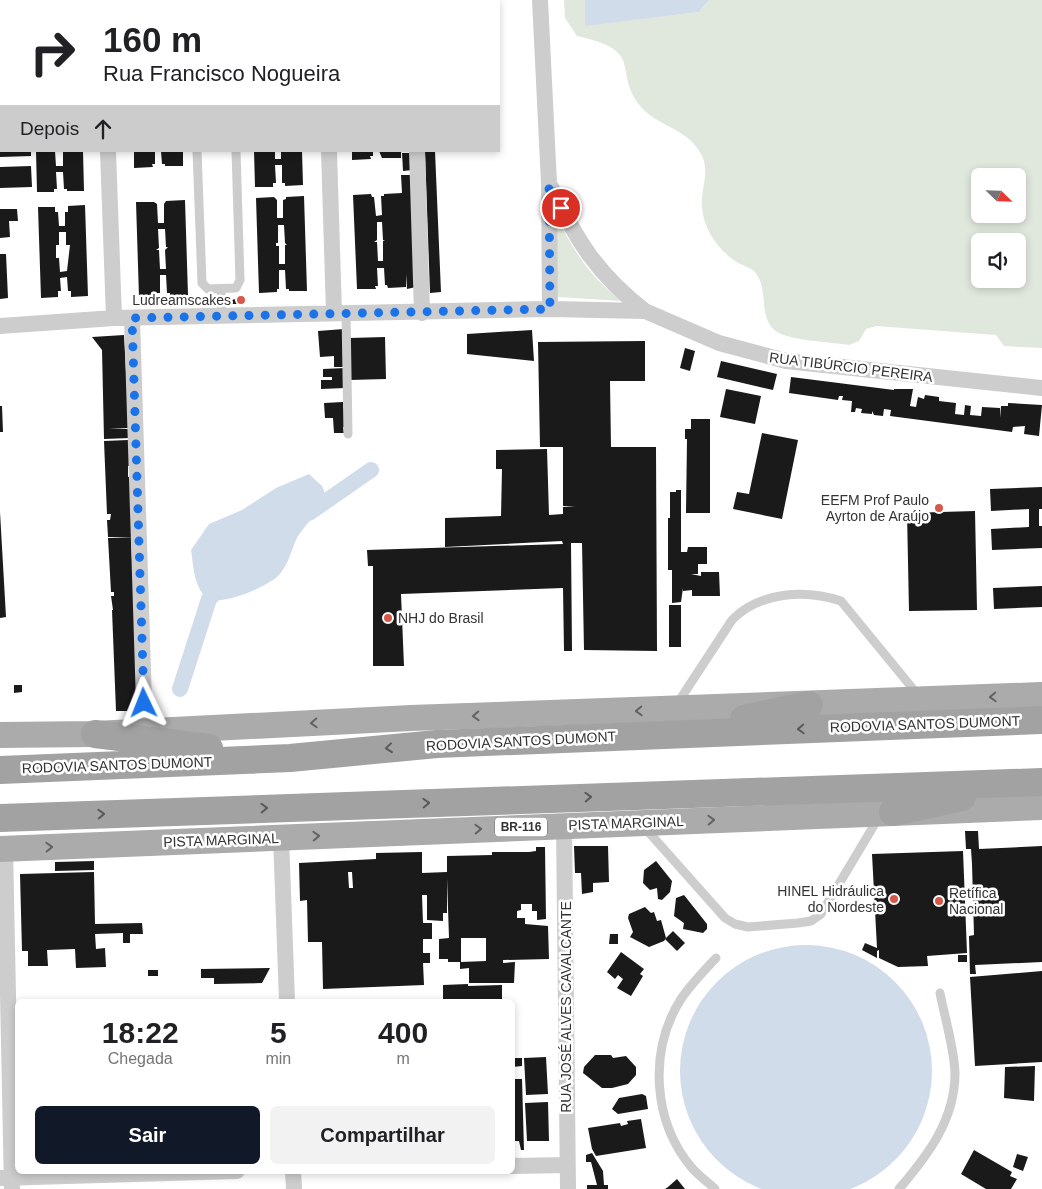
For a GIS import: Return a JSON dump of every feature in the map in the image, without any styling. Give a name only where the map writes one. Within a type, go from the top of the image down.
[{"type":"highway","points":[[675,722],[809,705]]},
{"type":"highway","name":"RODOVIA SANTOS DUMONT","points":[[0,770],[290,758],[675,722],[1042,720]]},
{"type":"highway","points":[[95,734],[290,758]]},
{"type":"highway","points":[[887,813],[1037,782]]},
{"type":"highway","name":"BR-116","points":[[1,818],[1037,782]]},
{"type":"main road","points":[[809,705],[1042,695]]},
{"type":"main road","points":[[0,735],[95,734],[411,718],[675,722]]},
{"type":"main road","name":"PISTA MARGINAL","points":[[2,849],[1042,807]]},
{"type":"street","points":[[540,0],[549,183],[550,309]]},
{"type":"street","points":[[108,152],[114,318]]},
{"type":"street","points":[[329,152],[340,313]]},
{"type":"street","points":[[417,152],[425,313]]},
{"type":"street","points":[[549,183],[567,221],[590,258],[621,292],[645,311]]},
{"type":"street","name":"RUA TIBÚRCIO PEREIRA","points":[[0,326],[114,318],[550,309],[645,311],[719,343],[786,361],[1042,388]]},
{"type":"street","points":[[132,318],[144,703]]},
{"type":"street","name":"RUA JOSÉ ALVES CAVALCANTE","points":[[564,825],[568,1189]]},
{"type":"street","points":[[281,837],[287,999]]},
{"type":"street","points":[[2,849],[8,1181],[168,1174]]},
{"type":"street","points":[[515,1166],[567,1165]]},
{"type":"street","points":[[293,1174],[294,1189]]},
{"type":"lane","points":[[198,152],[202,283],[208,289],[236,288],[240,280],[236,152]]},
{"type":"lane","points":[[221,289],[222,317]]},
{"type":"lane","points":[[340,313],[348,434]]},
{"type":"lane","points":[[675,722],[732,620],[752,603],[800,594],[823,595],[841,601],[921,699]]},
{"type":"lane","points":[[640,822],[725,918],[748,927],[811,921],[821,914],[887,813]]},
{"type":"lane","points":[[715,1189],[692,1169],[671,1135],[661,1105],[659,1073],[663,1042],[672,1018],[682,999],[716,958]]},
{"type":"lane","points":[[899,1189],[926,1158],[939,1138],[954,1092],[955,1072],[940,993]]},
{"type":"shaded area","points":[[564,0],[585,0],[585,25],[699,12],[709,0],[1042,0],[1042,348],[1004,346],[996,335],[876,326],[866,329],[859,341],[849,345],[796,338],[781,334],[773,329],[768,322],[760,280],[755,272],[735,261],[723,251],[713,238],[706,224],[702,208],[705,169],[702,156],[696,146],[680,133],[652,117],[637,102],[630,87],[624,63],[617,52],[605,44],[577,36],[565,18]]},
{"type":"shaded area","points":[[554,212],[582,261],[610,292],[622,301],[558,297]]},
{"type":"water","points":[[585,0],[709,0],[699,12],[585,26]]},
{"type":"water","points":[[309,474],[322,486],[328,501],[298,536],[281,573],[271,581],[242,595],[221,600],[213,600],[206,597],[202,593],[197,581],[191,550],[209,524],[242,510],[276,488]]},
{"type":"water","points":[[794,945],[818,945],[843,950],[866,959],[886,973],[904,991],[918,1011],[927,1034],[932,1059],[930,1096],[918,1131],[904,1151],[886,1169],[866,1183],[848,1190],[764,1190],[746,1183],[726,1169],[708,1151],[694,1131],[685,1108],[680,1083],[680,1059],[685,1034],[694,1011],[708,991],[726,973],[746,959],[769,950]]},
{"type":"building","points":[[0,152],[31,152],[31,156],[0,157]]},
{"type":"building","points":[[36,152],[55,152],[56,166],[63,166],[63,152],[83,152],[84,191],[67,191],[67,189],[64,189],[63,172],[56,172],[57,189],[54,189],[54,192],[37,192]]},
{"type":"building","points":[[134,152],[155,152],[155,164],[152,164],[153,167],[134,168]]},
{"type":"building","points":[[161,152],[183,152],[183,166],[165,166],[165,164],[162,164]]},
{"type":"building","points":[[254,152],[275,152],[275,159],[281,159],[281,152],[302,152],[303,185],[285,186],[285,183],[282,183],[282,165],[275,165],[276,183],[273,183],[273,187],[255,187]]},
{"type":"building","points":[[352,152],[373,152],[373,156],[370,156],[371,159],[352,160]]},
{"type":"building","points":[[379,152],[401,152],[401,158],[382,158]]},
{"type":"building","points":[[425,152],[435,152],[441,292],[430,293]]},
{"type":"building","points":[[402,153],[412,153],[413,170],[403,171]]},
{"type":"building","points":[[31,166],[32,187],[0,188],[0,167]]},
{"type":"building","points":[[401,175],[412,175],[416,287],[407,289],[406,274],[406,287],[388,288],[385,285],[384,268],[377,268],[378,286],[375,286],[376,289],[357,289],[353,195],[371,194],[374,197],[376,216],[382,215],[381,196],[384,196],[384,194],[402,193]],"holes":[[[377,222],[382,222],[383,240],[385,240],[383,241],[383,261],[378,261],[377,242],[374,242],[377,240]]]},
{"type":"building","points":[[304,196],[307,291],[289,291],[289,289],[286,289],[285,270],[279,270],[279,289],[277,289],[277,292],[259,293],[256,198],[274,197],[277,200],[277,218],[283,218],[283,200],[286,197]],"holes":[[[278,225],[284,225],[285,243],[287,245],[285,245],[285,264],[279,264],[279,246],[276,246],[276,243],[278,243]]]},
{"type":"building","points":[[185,200],[188,295],[170,295],[170,293],[167,293],[166,275],[160,275],[160,293],[157,293],[157,296],[139,297],[136,202],[154,202],[157,204],[158,223],[164,223],[164,204],[166,201]],"holes":[[[158,229],[165,229],[166,247],[168,247],[165,250],[166,269],[160,269],[159,250],[156,250],[159,248]]]},
{"type":"building","points":[[85,205],[88,296],[71,297],[71,291],[68,291],[67,277],[60,278],[61,291],[58,291],[58,297],[41,298],[38,207],[55,207],[55,212],[58,212],[59,226],[65,226],[65,212],[68,212],[68,206]],"holes":[[[59,232],[66,232],[66,245],[70,245],[67,271],[60,272],[59,258],[56,258],[56,245],[59,245]]]},
{"type":"building","points":[[0,209],[17,209],[18,221],[9,221],[10,237],[0,238]]},
{"type":"building","points":[[0,254],[6,254],[8,298],[0,299]]},
{"type":"building","points":[[238,299],[238,304],[227,304],[227,300]]},
{"type":"building","points":[[344,329],[345,367],[334,367],[334,356],[320,357],[318,331]]},
{"type":"building","points":[[532,330],[534,361],[467,354],[467,334]]},
{"type":"building","points":[[124,335],[129,428],[109,429],[130,429],[130,438],[104,439],[102,350],[92,337]]},
{"type":"building","points":[[385,337],[386,379],[350,380],[349,338]]},
{"type":"building","points":[[645,341],[645,381],[610,381],[611,447],[656,447],[657,651],[584,650],[582,543],[571,543],[572,651],[564,651],[563,588],[401,594],[404,666],[373,666],[373,566],[368,566],[367,550],[563,544],[562,541],[445,547],[445,518],[501,516],[502,469],[496,469],[496,450],[547,449],[549,515],[563,514],[563,507],[575,507],[563,506],[563,447],[540,447],[538,342]]},
{"type":"building","points":[[685,348],[695,351],[690,371],[680,368]]},
{"type":"building","points":[[721,361],[777,374],[773,390],[717,377]]},
{"type":"building","points":[[345,368],[345,388],[321,389],[321,380],[332,380],[332,377],[323,377],[323,369]]},
{"type":"building","points":[[791,377],[894,390],[913,389],[910,406],[916,407],[918,397],[924,399],[925,395],[939,397],[939,401],[956,403],[955,414],[964,415],[965,405],[971,406],[970,415],[981,416],[982,407],[1000,408],[1000,418],[1001,406],[1008,406],[1008,403],[1042,405],[1039,436],[1024,434],[1025,426],[1013,427],[1012,432],[890,416],[891,410],[884,409],[883,416],[874,415],[872,411],[872,414],[861,413],[862,409],[856,408],[855,412],[851,412],[852,401],[842,400],[843,396],[839,396],[838,400],[789,393]]},
{"type":"building","points":[[726,389],[761,396],[755,424],[720,417]]},
{"type":"building","points":[[343,402],[343,408],[346,408],[346,427],[343,427],[344,433],[334,433],[333,418],[325,418],[324,403]]},
{"type":"building","points":[[0,406],[2,406],[3,432],[0,432]]},
{"type":"building","points":[[691,419],[710,419],[710,513],[686,513],[687,439],[685,439],[685,429],[691,429]]},
{"type":"building","points":[[762,433],[798,440],[782,519],[733,509],[737,492],[749,494]]},
{"type":"building","points":[[128,440],[132,466],[128,466],[128,477],[132,477],[135,538],[108,537],[107,520],[110,520],[111,514],[107,514],[104,441]]},
{"type":"building","points":[[1042,487],[1042,509],[1039,509],[1039,526],[1042,526],[1042,548],[992,550],[991,529],[1029,527],[1029,509],[991,511],[990,489]]},
{"type":"building","points":[[676,490],[681,490],[681,552],[687,552],[688,547],[707,547],[707,564],[698,564],[698,574],[691,574],[701,576],[701,572],[719,572],[720,596],[692,596],[692,590],[683,591],[683,588],[681,602],[672,603],[672,570],[668,570],[668,518],[670,518],[670,492],[676,492]]},
{"type":"building","points":[[975,511],[977,610],[909,611],[907,513]]},
{"type":"building","points":[[0,512],[6,617],[0,618]]},
{"type":"building","points":[[108,538],[131,538],[139,711],[116,711],[111,596],[114,596],[114,592],[111,592]]},
{"type":"building","points":[[1042,586],[1042,607],[994,609],[993,588]]},
{"type":"building","points":[[669,605],[681,605],[681,647],[669,647]]},
{"type":"building","points":[[14,685],[22,685],[22,692],[14,693]]},
{"type":"building","points":[[965,831],[978,831],[979,849],[1042,846],[1042,962],[975,965],[976,974],[970,974],[969,936],[974,935],[972,864],[971,849],[966,849]]},
{"type":"building","points":[[574,846],[608,846],[609,882],[593,883],[593,892],[582,894],[581,873],[575,873]]},
{"type":"building","points":[[536,847],[545,847],[546,919],[537,920],[537,911],[532,911],[532,904],[521,904],[521,910],[517,911],[517,918],[525,918],[525,924],[548,926],[549,959],[503,960],[503,963],[515,962],[514,983],[469,983],[469,968],[460,969],[460,962],[448,962],[448,959],[439,959],[439,939],[449,938],[447,878],[447,913],[443,913],[443,921],[427,920],[427,895],[422,895],[423,923],[432,923],[432,939],[423,939],[423,953],[430,953],[430,963],[423,963],[424,985],[323,989],[322,942],[308,942],[307,900],[300,901],[299,863],[376,859],[376,853],[422,852],[422,873],[447,872],[447,856],[492,855],[492,852],[536,851]],"holes":[[[348,872],[352,872],[353,888],[349,888]],[[461,938],[486,938],[486,961],[461,962]]]},
{"type":"building","points":[[963,851],[967,953],[927,956],[928,966],[898,967],[879,958],[879,950],[877,951],[877,958],[862,950],[865,943],[877,948],[872,854]]},
{"type":"building","points":[[94,861],[94,870],[55,871],[55,862]]},
{"type":"building","points":[[656,861],[672,881],[670,892],[662,900],[658,899],[657,888],[650,890],[643,883],[644,870]]},
{"type":"building","points":[[94,872],[95,924],[142,923],[143,934],[130,934],[130,943],[123,943],[123,933],[95,934],[96,949],[105,948],[106,967],[76,968],[75,949],[47,950],[48,966],[28,966],[28,951],[22,951],[20,874]]},
{"type":"building","points":[[684,895],[707,924],[707,929],[703,933],[683,929],[684,923],[674,916],[676,898]]},
{"type":"building","points":[[645,907],[651,913],[654,912],[657,921],[661,920],[666,938],[664,941],[649,947],[630,937],[633,932],[628,918],[629,914]]},
{"type":"building","points":[[673,931],[685,943],[677,951],[665,939]]},
{"type":"building","points":[[610,934],[618,934],[618,944],[609,944]]},
{"type":"building","points":[[621,952],[644,969],[640,974],[643,976],[631,996],[617,988],[623,979],[618,975],[615,979],[607,972]]},
{"type":"building","points":[[958,955],[967,955],[967,962],[958,962]]},
{"type":"building","points":[[270,968],[262,983],[214,984],[214,978],[201,978],[201,969]]},
{"type":"building","points":[[148,970],[158,970],[158,976],[148,976]]},
{"type":"building","points":[[1042,971],[1042,1062],[975,1066],[970,977]]},
{"type":"building","points":[[443,985],[502,985],[502,999],[443,999]]},
{"type":"building","points":[[595,1055],[611,1055],[613,1058],[626,1056],[636,1067],[636,1075],[628,1084],[612,1088],[602,1088],[583,1073],[584,1067]]},
{"type":"building","points":[[546,1057],[548,1094],[526,1095],[524,1058]]},
{"type":"building","points":[[515,1058],[522,1058],[522,1066],[515,1067]]},
{"type":"building","points":[[1035,1066],[1034,1101],[1004,1098],[1005,1067]]},
{"type":"building","points":[[515,1079],[522,1079],[524,1150],[521,1150],[519,1141],[515,1141]]},
{"type":"building","points":[[642,1094],[646,1096],[648,1109],[618,1114],[612,1109],[619,1098]]},
{"type":"building","points":[[548,1102],[549,1141],[527,1141],[525,1103]]},
{"type":"building","points":[[641,1119],[646,1148],[596,1156],[592,1149],[588,1128],[620,1123],[621,1126],[628,1124],[627,1121]]},
{"type":"building","points":[[974,1150],[1012,1172],[1010,1176],[1017,1179],[1011,1189],[986,1189],[961,1174]]},
{"type":"building","points":[[592,1153],[603,1171],[604,1185],[608,1185],[608,1189],[587,1189],[587,1185],[597,1185],[591,1162],[586,1162],[586,1155]]},
{"type":"building","points":[[1017,1154],[1028,1157],[1023,1171],[1013,1167]]},
{"type":"building","points":[[677,1179],[685,1189],[665,1189],[668,1187]]},
{"type":"waterway","points":[[309,513],[371,470]]},
{"type":"waterway","points":[[180,689],[209,599],[225,582]]},
{"type":"place","name":"Ludreamscakes","points":[[241,300]]},
{"type":"place","name":"EEFM Prof Paulo Ayrton de Araújo","points":[[939,508]]},
{"type":"place","name":"NHJ do Brasil","points":[[388,618]]},
{"type":"place","name":"HINEL Hidráulica do Nordeste","points":[[894,899]]},
{"type":"place","name":"Retífica Nacional","points":[[939,901]]},
{"type":"route","points":[[144,703],[132,318],[550,309],[549,183],[561,208]]}]
